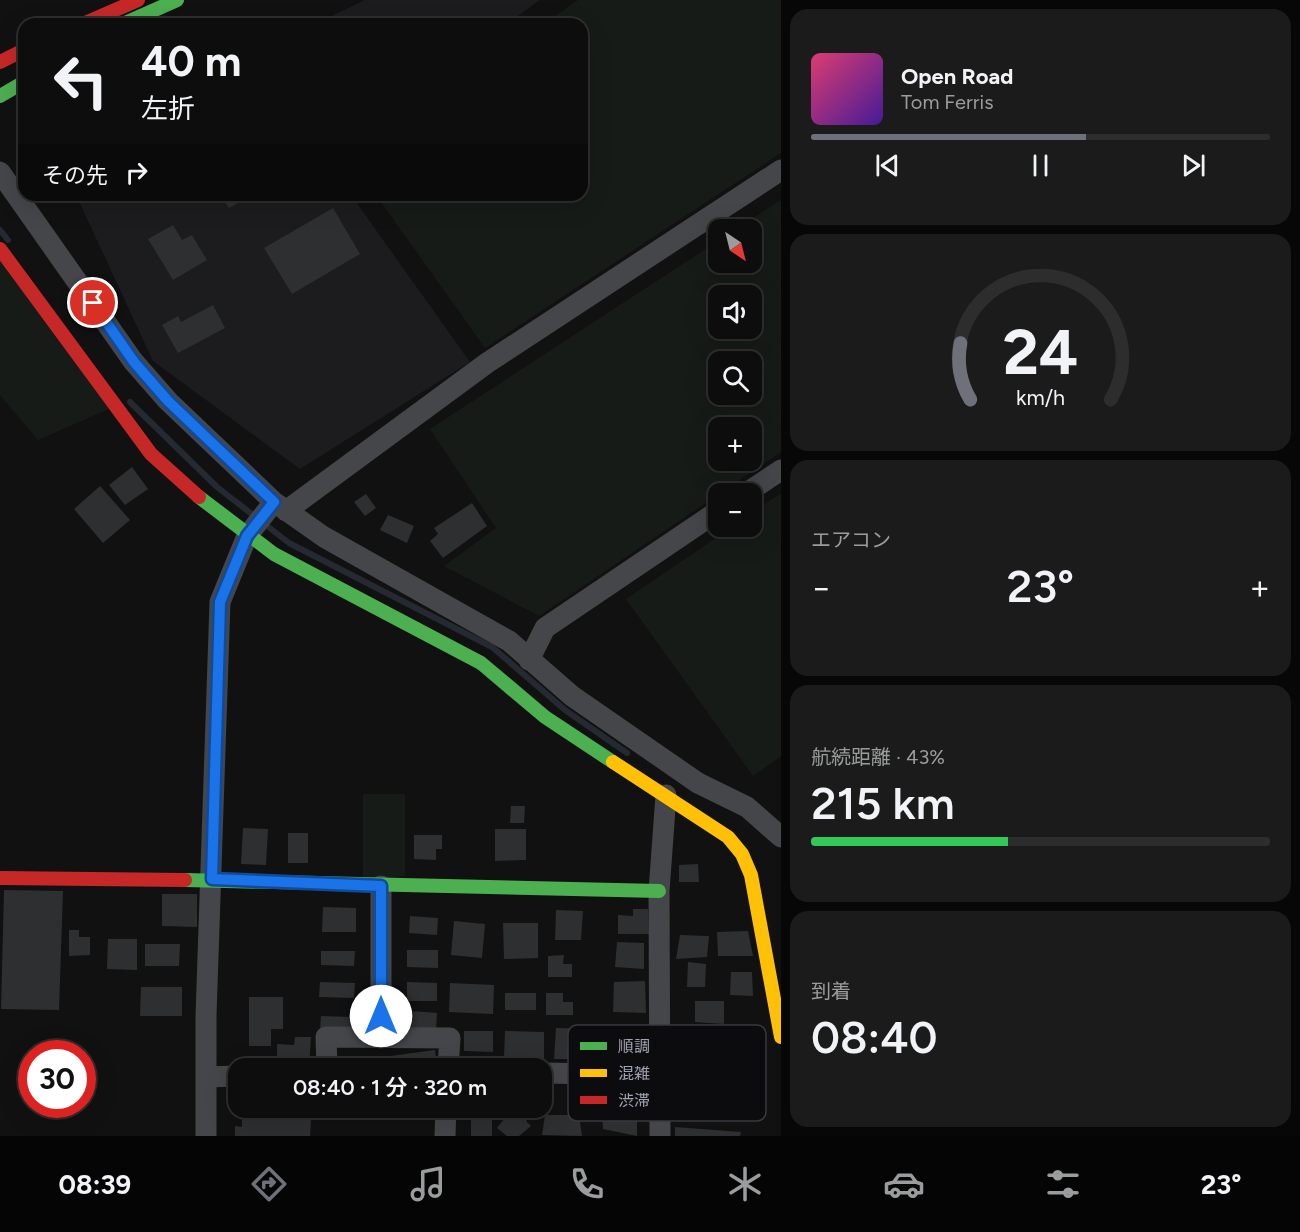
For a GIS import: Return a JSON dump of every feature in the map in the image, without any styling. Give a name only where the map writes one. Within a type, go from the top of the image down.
[{"type":"main road","points":[[97,18],[138,0]]},
{"type":"main road","points":[[136,18],[177,0]]},
{"type":"main road","points":[[150,18],[185,0]]},
{"type":"main road","points":[[0,84],[18,74]]},
{"type":"main road","points":[[0,96],[18,86]]},
{"type":"main road","points":[[0,249],[151,454],[176,478],[247,536],[274,554],[481,663],[545,717],[719,830],[734,843],[751,875],[781,1037]]},
{"type":"main road","points":[[0,878],[212,879],[381,886],[659,891]]},
{"type":"street","points":[[206,1136],[220,602],[247,536],[280,507],[487,363],[781,170]]},
{"type":"street","points":[[4,185],[134,362],[168,401],[280,507],[324,537],[508,641],[572,696],[698,783],[747,807],[781,837]]},
{"type":"street","points":[[762,483],[781,470]]},
{"type":"street","points":[[529,660],[545,628],[708,519]]},
{"type":"street","points":[[660,1025],[659,891],[666,795]]},
{"type":"street","points":[[381,886],[381,1038]]},
{"type":"street","points":[[327,1058],[326,1037],[450,1038],[449,1058]]},
{"type":"street","points":[[552,1073],[568,1073]]},
{"type":"street","points":[[206,1077],[228,1077]]},
{"type":"street","points":[[445,1136],[446,1118]]},
{"type":"shaded area","points":[[365,0],[540,0],[515,18],[328,18]]},
{"type":"shaded area","points":[[578,0],[781,0],[781,153],[485,348],[380,201],[588,201],[588,18],[552,18]]},
{"type":"shaded area","points":[[781,200],[781,452],[762,465],[762,417],[708,417],[708,471],[753,471],[735,483],[708,483],[708,501],[539,616],[444,566],[496,528],[430,429],[708,248],[708,273],[762,273],[762,219],[752,219]]},
{"type":"shaded area","points":[[79,201],[355,201],[470,362],[300,469],[153,361]]},
{"type":"shaded area","points":[[0,261],[109,409],[38,440],[0,395]]},
{"type":"shaded area","points":[[781,493],[781,756],[753,776],[626,599],[717,537],[762,537],[762,506]]},
{"type":"shaded area","points":[[363,794],[405,794],[405,876],[363,881]]},
{"type":"building","points":[[225,201],[241,201],[229,208]]},
{"type":"building","points":[[333,208],[360,254],[292,294],[264,248]]},
{"type":"building","points":[[173,225],[182,240],[192,235],[207,260],[173,280],[148,239]]},
{"type":"building","points":[[213,305],[225,328],[178,353],[162,325],[178,316],[181,322]]},
{"type":"building","points":[[132,467],[148,489],[125,505],[109,485]]},
{"type":"building","points":[[100,486],[130,520],[103,543],[74,509]]},
{"type":"building","points":[[366,494],[376,508],[365,516],[354,502]]},
{"type":"building","points":[[472,503],[487,526],[443,558],[430,541],[438,534],[434,528]]},
{"type":"building","points":[[388,515],[414,526],[407,543],[380,530]]},
{"type":"building","points":[[511,806],[525,806],[524,823],[510,823]]},
{"type":"building","points":[[243,828],[268,829],[266,865],[241,864]]},
{"type":"building","points":[[495,829],[526,829],[526,860],[495,861]]},
{"type":"building","points":[[288,833],[308,833],[308,863],[288,863]]},
{"type":"building","points":[[414,835],[442,835],[442,849],[436,849],[436,860],[414,859]]},
{"type":"building","points":[[698,864],[699,882],[679,882],[679,865]]},
{"type":"building","points":[[4,890],[63,891],[59,1010],[1,1009]]},
{"type":"building","points":[[162,894],[197,894],[197,927],[162,926]]},
{"type":"building","points":[[323,907],[356,908],[356,932],[322,932]]},
{"type":"building","points":[[633,909],[648,909],[649,934],[618,934],[618,915],[633,916]]},
{"type":"building","points":[[556,910],[583,911],[581,940],[555,940]]},
{"type":"building","points":[[410,916],[438,918],[437,935],[409,933]]},
{"type":"building","points":[[454,921],[485,924],[482,958],[451,955]]},
{"type":"building","points":[[503,923],[538,923],[538,958],[504,959]]},
{"type":"building","points":[[69,930],[79,930],[79,937],[90,937],[90,955],[69,956]]},
{"type":"building","points":[[748,931],[753,956],[718,956],[717,932]]},
{"type":"building","points":[[680,935],[709,936],[707,957],[676,959]]},
{"type":"building","points":[[108,939],[137,939],[137,970],[107,969]]},
{"type":"building","points":[[617,942],[644,943],[644,969],[615,967]]},
{"type":"building","points":[[145,944],[180,944],[179,966],[145,966]]},
{"type":"building","points":[[407,950],[438,950],[438,968],[407,967]]},
{"type":"building","points":[[321,951],[355,951],[354,966],[321,965]]},
{"type":"building","points":[[564,955],[563,964],[572,964],[572,977],[548,977],[548,956]]},
{"type":"building","points":[[688,962],[706,964],[705,987],[687,987]]},
{"type":"building","points":[[731,972],[752,972],[753,996],[730,995]]},
{"type":"building","points":[[645,981],[646,1013],[613,1012],[614,982]]},
{"type":"building","points":[[320,982],[355,983],[354,998],[319,997]]},
{"type":"building","points":[[407,982],[437,983],[437,1001],[407,1001]]},
{"type":"building","points":[[450,983],[494,985],[493,1014],[449,1012]]},
{"type":"building","points":[[141,987],[182,987],[182,1016],[140,1016]]},
{"type":"building","points":[[505,993],[536,993],[536,1010],[505,1010]]},
{"type":"building","points":[[546,993],[563,993],[563,1002],[573,1002],[573,1015],[546,1015]]},
{"type":"building","points":[[249,997],[283,997],[283,1029],[271,1029],[271,1046],[249,1046]]},
{"type":"building","points":[[695,1001],[724,1001],[724,1024],[695,1022]]},
{"type":"building","points":[[412,1011],[437,1013],[436,1030],[411,1029]]},
{"type":"building","points":[[321,1016],[352,1017],[352,1031],[320,1030]]},
{"type":"building","points":[[556,1028],[568,1028],[568,1059],[554,1059]]},
{"type":"building","points":[[464,1031],[493,1031],[493,1052],[464,1051]]},
{"type":"building","points":[[505,1031],[544,1032],[544,1058],[504,1058]]},
{"type":"building","points":[[295,1037],[311,1037],[310,1058],[277,1058],[277,1044],[294,1045]]},
{"type":"building","points":[[435,1050],[436,1058],[376,1058]]},
{"type":"building","points":[[552,1115],[568,1115],[568,1121],[580,1121],[582,1136],[542,1135],[545,1118],[552,1118]]},
{"type":"building","points":[[242,1118],[311,1118],[310,1136],[235,1136],[235,1126],[242,1127]]},
{"type":"building","points":[[471,1118],[492,1118],[492,1136],[471,1136]]},
{"type":"building","points":[[505,1118],[529,1118],[526,1121],[531,1126],[519,1136],[507,1136],[497,1128]]},
{"type":"building","points":[[602,1121],[637,1121],[637,1136],[603,1129]]},
{"type":"building","points":[[675,1127],[741,1132],[740,1136],[675,1136]]},
{"type":"waterway","points":[[0,230],[8,240]]},
{"type":"waterway","points":[[130,402],[217,487],[289,543],[492,647],[565,710],[627,753]]},
{"type":"traffic: fast","points":[[136,18],[177,0]]},
{"type":"traffic: fast","points":[[0,96],[18,86]]},
{"type":"traffic: fast","points":[[199,497],[274,554],[481,663],[545,717],[613,762]]},
{"type":"traffic: fast","points":[[185,880],[659,891]]},
{"type":"traffic: slow","points":[[613,762],[728,837],[742,854],[751,875],[781,1037]]},
{"type":"traffic: jam","points":[[97,18],[138,0]]},
{"type":"traffic: jam","points":[[0,62],[18,53]]},
{"type":"traffic: jam","points":[[0,249],[151,454],[199,497]]},
{"type":"traffic: jam","points":[[0,878],[185,880]]},
{"type":"route","points":[[93,303],[134,362],[168,401],[274,502],[247,536],[220,602],[212,879],[381,886],[381,1016]]}]
